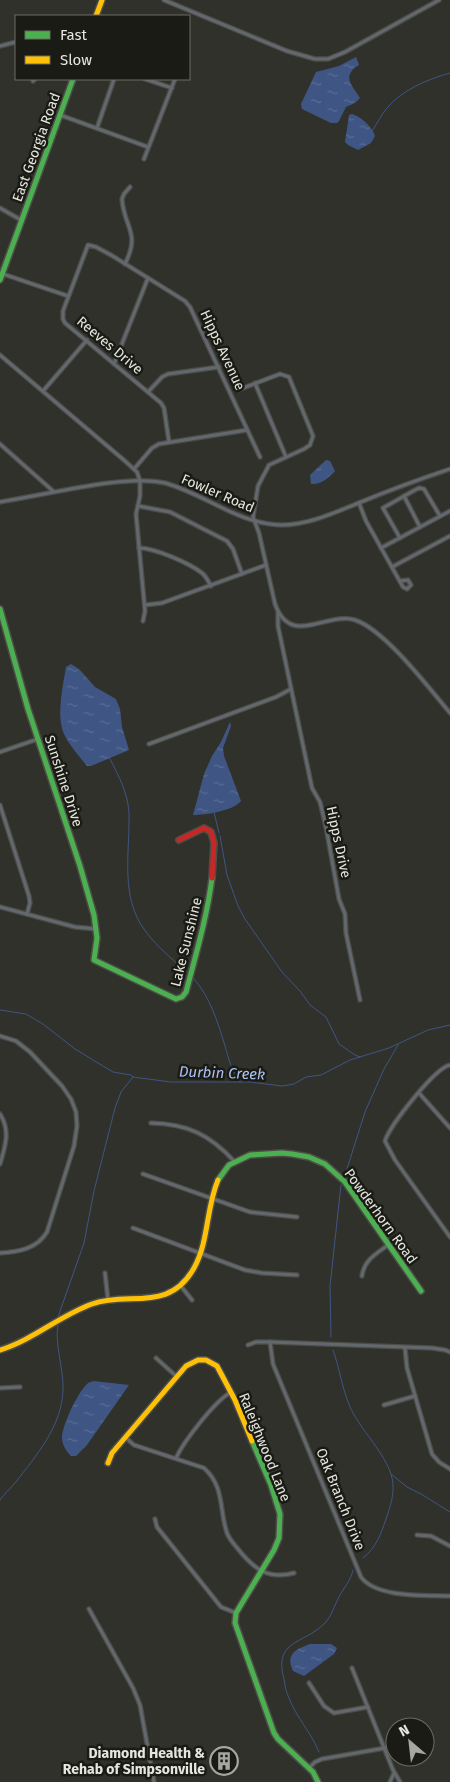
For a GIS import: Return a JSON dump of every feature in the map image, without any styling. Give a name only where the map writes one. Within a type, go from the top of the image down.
[{"type":"street","points":[[96,15],[102,0]]},
{"type":"street","points":[[164,0],[303,57],[315,60],[345,52],[439,0]]},
{"type":"street","points":[[0,46],[15,42]]},
{"type":"street","name":"East Georgia Road","points":[[0,280],[73,80]]},
{"type":"street","points":[[96,128],[114,80]]},
{"type":"street","points":[[148,80],[172,88]]},
{"type":"street","points":[[144,159],[175,80]]},
{"type":"street","points":[[60,115],[148,147]]},
{"type":"street","points":[[125,264],[132,249],[133,238],[122,199],[130,187]]},
{"type":"street","points":[[0,208],[22,220]]},
{"type":"street","name":"Hipps Avenue","points":[[68,296],[88,245],[96,247],[185,301],[190,307],[219,367],[260,457]]},
{"type":"street","points":[[2,274],[68,296]]},
{"type":"street","points":[[114,364],[148,278]]},
{"type":"street","name":"Reeves Drive","points":[[68,296],[62,311],[63,319],[161,403],[164,408],[169,442]]},
{"type":"street","points":[[43,391],[87,340]]},
{"type":"street","points":[[0,354],[137,472],[140,481],[136,514],[145,605],[143,621]]},
{"type":"street","points":[[148,392],[162,377],[168,374],[219,367]]},
{"type":"street","name":"Hipps Drive","points":[[255,383],[284,375],[291,380],[312,432],[313,440],[304,448],[269,465],[258,486],[253,514],[278,612],[278,626],[312,788],[320,802],[326,827],[339,899],[345,914],[346,933],[360,1000]]},
{"type":"street","points":[[238,390],[255,383],[286,457]]},
{"type":"street","points":[[134,469],[154,446],[247,430]]},
{"type":"street","points":[[0,444],[53,491]]},
{"type":"street","name":"Fowler Road","points":[[0,502],[53,491],[125,481],[157,482],[178,488],[222,509],[255,521],[283,525],[320,517],[450,469]]},
{"type":"street","points":[[400,538],[383,508],[404,496],[419,488],[424,489],[440,516]]},
{"type":"street","points":[[404,496],[420,527]]},
{"type":"street","points":[[359,503],[366,521],[400,581]]},
{"type":"street","points":[[138,506],[170,512],[228,541],[242,574]]},
{"type":"street","points":[[381,548],[450,511]]},
{"type":"street","points":[[392,568],[450,536]]},
{"type":"street","points":[[139,548],[154,550],[199,571],[206,578],[210,586]]},
{"type":"street","points":[[145,605],[162,603],[266,565]]},
{"type":"street","name":"Sunshine Drive","points":[[0,609],[21,684],[84,880],[96,929],[94,960]]},
{"type":"street","points":[[278,612],[285,620],[299,626],[314,626],[338,619],[352,619],[362,624],[392,647],[450,713]]},
{"type":"street","points":[[148,744],[276,697],[291,689]]},
{"type":"street","points":[[0,752],[39,739]]},
{"type":"street","points":[[0,805],[29,896],[28,914]]},
{"type":"street","name":"Lake Sunshine","points":[[94,960],[169,997],[178,999],[184,995],[200,943],[211,886],[213,837],[210,831],[204,828],[179,840]]},
{"type":"street","points":[[0,907],[75,927],[96,929]]},
{"type":"street","points":[[0,1036],[12,1039],[23,1045],[62,1086],[75,1107],[77,1119],[75,1141],[47,1232],[38,1244],[22,1250],[0,1254]]},
{"type":"street","points":[[450,1065],[447,1065],[435,1074],[395,1121],[388,1131],[385,1140],[395,1160],[450,1237]]},
{"type":"street","points":[[419,1093],[450,1128]]},
{"type":"street","points":[[0,1114],[7,1132],[0,1164]]},
{"type":"street","points":[[150,1123],[173,1124],[196,1132],[218,1145],[234,1162]]},
{"type":"street","name":"Powderhorn Road","points":[[0,1350],[24,1342],[81,1308],[93,1303],[108,1300],[153,1299],[180,1285],[191,1272],[201,1254],[217,1181],[223,1172],[234,1162],[248,1155],[266,1152],[313,1157],[334,1170],[344,1181],[421,1291]]},
{"type":"street","points":[[143,1174],[250,1212],[297,1216]]},
{"type":"street","points":[[133,1228],[236,1267],[254,1272],[297,1275]]},
{"type":"street","points":[[362,1276],[366,1262],[389,1245]]},
{"type":"street","points":[[105,1273],[108,1300]]},
{"type":"street","points":[[180,1285],[192,1300]]},
{"type":"street","points":[[248,1345],[256,1342],[270,1342],[432,1348],[450,1352]]},
{"type":"street","name":"Oak Branch Drive","points":[[270,1342],[272,1364],[361,1577],[366,1584],[374,1588],[392,1592],[450,1596]]},
{"type":"street","points":[[405,1348],[407,1368],[432,1454],[439,1462],[450,1469]]},
{"type":"street","points":[[156,1358],[176,1376]]},
{"type":"street","name":"Raleighwood Lane","points":[[108,1463],[112,1454],[176,1376],[198,1360],[206,1360],[217,1366],[231,1392],[271,1485],[280,1514],[278,1538],[274,1550],[236,1613]]},
{"type":"street","points":[[0,1388],[20,1387]]},
{"type":"street","points":[[176,1458],[183,1445],[209,1414],[231,1392]]},
{"type":"street","points":[[384,1406],[415,1396]]},
{"type":"street","points":[[126,1437],[134,1445],[204,1468],[210,1474],[221,1497],[228,1535],[244,1556],[261,1571],[276,1576],[294,1573]]},
{"type":"street","points":[[155,1519],[156,1527],[217,1602],[227,1610],[236,1613],[234,1623],[274,1733],[309,1768],[318,1782]]},
{"type":"street","points":[[417,1535],[431,1536],[450,1546]]},
{"type":"street","points":[[88,1609],[117,1659],[140,1705],[154,1782]]},
{"type":"street","points":[[309,1768],[315,1762],[322,1759],[385,1748],[352,1668]]},
{"type":"street","points":[[309,1682],[324,1706],[334,1713],[368,1707]]},
{"type":"street","points":[[392,1767],[400,1782]]},
{"type":"street","points":[[390,1782],[394,1775],[393,1770]]},
{"type":"water","points":[[356,57],[359,65],[350,73],[349,77],[351,85],[360,98],[355,103],[346,107],[337,123],[331,123],[302,109],[301,104],[316,72],[339,66]]},
{"type":"water","points":[[352,114],[366,123],[372,129],[375,136],[371,143],[358,150],[345,142],[349,115]]},
{"type":"water","points":[[326,460],[330,461],[335,471],[324,480],[311,484],[310,475]]},
{"type":"water","points":[[71,664],[79,669],[95,687],[116,699],[129,750],[91,766],[87,766],[74,750],[66,738],[62,727],[60,710],[62,692],[66,667]]},
{"type":"water","points":[[230,722],[231,726],[223,748],[224,756],[241,801],[225,810],[193,815],[204,774]]},
{"type":"water","points":[[89,1382],[129,1385],[87,1445],[76,1456],[71,1456],[62,1442],[64,1426],[83,1388]]},
{"type":"water","points":[[310,1644],[331,1644],[337,1648],[334,1654],[304,1676],[293,1671],[290,1660],[296,1650]]},
{"type":"waterway","points":[[372,131],[385,111],[400,96],[424,82],[450,73]]},
{"type":"waterway","points":[[110,759],[123,785],[127,799],[129,813],[128,883],[134,910],[150,937],[188,973]]},
{"type":"waterway","points":[[214,812],[219,833]]},
{"type":"waterway","points":[[220,836],[227,875],[238,906],[245,919],[282,972],[310,1005],[326,1017],[339,1044],[360,1057]]},
{"type":"waterway","points":[[193,978],[213,1010],[234,1074],[240,1082]]},
{"type":"waterway","name":"Durbin Creek","points":[[0,1010],[26,1014],[43,1024],[75,1049],[113,1072],[133,1077],[171,1082],[250,1082],[282,1086],[294,1084],[306,1077],[321,1075],[350,1060],[389,1048],[428,1030],[450,1025]]},
{"type":"waterway","points":[[346,1172],[365,1112],[384,1069],[398,1045]]},
{"type":"waterway","points":[[58,1317],[84,1243],[94,1191],[115,1108],[121,1092],[133,1077]]},
{"type":"waterway","points":[[331,1337],[330,1286],[341,1185]]},
{"type":"waterway","points":[[0,1500],[39,1451],[58,1416],[63,1390],[57,1340],[58,1325]]},
{"type":"waterway","points":[[333,1350],[351,1409],[389,1468],[392,1479],[392,1501],[382,1530],[375,1545],[363,1558]]},
{"type":"waterway","points":[[391,1474],[407,1487],[450,1512]]},
{"type":"waterway","points":[[319,1752],[287,1693],[282,1666],[283,1657],[292,1644],[316,1631],[327,1621],[353,1570]]},
{"type":"traffic: fast","points":[[0,280],[73,80]]},
{"type":"traffic: fast","points":[[0,609],[28,709],[80,866],[94,915],[97,938],[94,960],[176,999],[182,997],[186,992],[201,935],[212,878]]},
{"type":"traffic: fast","points":[[218,1180],[229,1165],[250,1155],[292,1154],[309,1157],[325,1164],[345,1182],[421,1291]]},
{"type":"traffic: fast","points":[[252,1441],[271,1485],[280,1514],[279,1538],[274,1550],[236,1613],[235,1623],[274,1733],[313,1772],[318,1782]]},
{"type":"traffic: slow","points":[[96,15],[102,0]]},
{"type":"traffic: slow","points":[[0,1350],[12,1346],[92,1304],[120,1299],[148,1298],[173,1291],[184,1282],[199,1258],[211,1202],[218,1180]]},
{"type":"traffic: slow","points":[[108,1463],[112,1453],[186,1366],[198,1360],[206,1360],[217,1366],[235,1400],[252,1441]]},
{"type":"traffic: jam","points":[[179,840],[204,828],[211,832],[214,843],[212,878]]},
{"type":"place","name":"Diamond Health & Rehab of Simpsonville","points":[[224,1761]]}]
